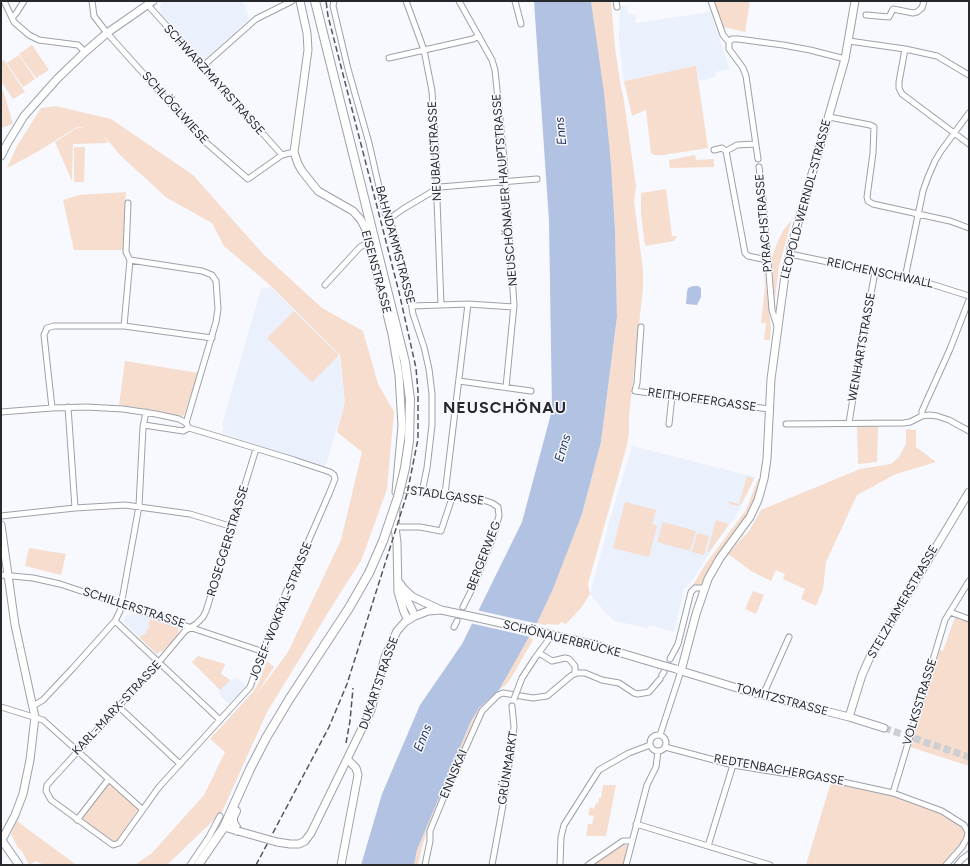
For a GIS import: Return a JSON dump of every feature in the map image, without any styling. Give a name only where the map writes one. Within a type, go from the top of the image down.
[{"type":"main road","name":"EISENSTRASSE","points":[[240,791],[255,758],[290,698],[349,608],[369,572],[383,541],[396,502],[405,468],[409,441],[410,399],[405,362],[315,1]]},
{"type":"main road","points":[[198,865],[224,827],[240,791]]},
{"type":"main road","points":[[238,831],[233,820],[241,800],[240,791]]},
{"type":"street","points":[[4,1],[12,18],[21,28],[34,38],[78,46],[85,52]]},
{"type":"street","points":[[12,18],[24,1]]},
{"type":"street","name":"SCHLÖGLWIESE","points":[[92,1],[94,16],[107,33],[202,139],[248,179],[282,155]]},
{"type":"street","points":[[202,67],[256,19],[292,1]]},
{"type":"street","points":[[282,155],[294,152],[308,50],[307,34],[300,1]]},
{"type":"street","name":"BAHNDAMMSTRASSE","points":[[334,1],[333,6],[348,69],[369,143],[385,213],[392,227],[426,356],[432,394],[431,436],[422,492]]},
{"type":"street","name":"NEUBAUSTRASSE","points":[[406,1],[424,50],[432,92],[441,305]]},
{"type":"street","name":"NEUSCHÖNAUER HAUPTSTRASSE","points":[[459,1],[494,65],[502,140],[514,307],[506,387]]},
{"type":"street","points":[[515,1],[521,24]]},
{"type":"street","points":[[616,1],[617,7]]},
{"type":"street","name":"PYRACHSTRASSE","points":[[711,1],[723,35],[729,42],[729,49],[743,68],[746,76],[758,159]]},
{"type":"street","name":"LEOPOLD-WERNDL-STRASSE","points":[[660,735],[678,670],[704,588],[714,568],[743,528],[758,500],[764,478],[767,461],[770,379],[782,294],[790,254],[845,59],[855,1]]},
{"type":"street","points":[[866,15],[889,17],[893,9],[913,13],[922,8],[924,1]]},
{"type":"street","points":[[1,156],[13,132],[31,107],[57,78],[107,33],[150,3]]},
{"type":"street","name":"SCHWARZMAYRSTRASSE","points":[[150,3],[202,67],[282,155]]},
{"type":"street","points":[[389,58],[473,39],[479,36]]},
{"type":"street","points":[[729,42],[738,39],[783,45],[845,59]]},
{"type":"street","points":[[849,41],[905,49],[937,56],[969,74]]},
{"type":"street","points":[[905,49],[899,82],[899,88],[902,94],[969,144]]},
{"type":"street","points":[[905,278],[923,191],[935,161],[969,113]]},
{"type":"street","points":[[828,117],[874,127],[873,153],[867,197],[868,201],[873,204],[950,221],[969,228]]},
{"type":"street","points":[[726,151],[737,145],[756,144]]},
{"type":"street","points":[[714,150],[722,148],[726,151]]},
{"type":"street","points":[[726,151],[745,254],[767,260]]},
{"type":"street","name":"EISENSTRASSE","points":[[294,152],[302,171],[318,191],[349,208],[361,220],[366,230],[392,334],[399,375],[402,426],[396,489],[395,527],[397,543],[398,595],[408,620]]},
{"type":"street","name":"PYRACHSTRASSE","points":[[758,167],[763,200],[772,310],[777,327]]},
{"type":"street","points":[[389,219],[437,188],[537,179]]},
{"type":"street","points":[[124,326],[130,260],[126,252],[128,203]]},
{"type":"street","points":[[325,285],[360,246],[369,242]]},
{"type":"street","name":"REICHENSCHWALL","points":[[790,254],[905,278],[950,289],[969,296]]},
{"type":"street","points":[[130,260],[192,269],[212,275],[216,281],[218,310],[217,319],[186,423]]},
{"type":"street","name":"WENHARTSTRASSE","points":[[849,423],[861,348],[876,272]]},
{"type":"street","points":[[922,416],[922,411],[950,349],[969,300]]},
{"type":"street","points":[[412,306],[468,304],[514,307]]},
{"type":"street","points":[[445,494],[468,304]]},
{"type":"street","points":[[52,408],[44,335],[47,328],[54,326],[124,326],[212,338]]},
{"type":"street","name":"REITHOFFERGASSE","points":[[641,327],[637,383],[635,391],[769,409]]},
{"type":"street","points":[[459,381],[531,391]]},
{"type":"street","points":[[669,424],[672,396]]},
{"type":"street","points":[[68,407],[75,508]]},
{"type":"street","points":[[1,412],[68,407],[108,408],[146,412],[173,417],[186,423],[189,428],[256,449]]},
{"type":"street","points":[[33,706],[43,700],[115,621],[122,604],[139,506],[146,412]]},
{"type":"street","points":[[786,424],[904,423],[910,422],[922,416],[937,416],[969,431]]},
{"type":"street","points":[[144,425],[183,431],[189,428]]},
{"type":"street","name":"JOSEF-WOKRAL-STRASSE","points":[[77,820],[110,844],[115,845],[123,838],[159,787],[250,687],[280,606],[335,479],[334,474],[330,472],[256,449]]},
{"type":"street","name":"ROSEGGERSTRASSE","points":[[191,627],[199,621],[206,611],[256,449]]},
{"type":"street","name":"STADLGASSE","points":[[396,489],[453,495],[483,500],[496,505]]},
{"type":"street","name":"STELZHAMERSTRASSE","points":[[850,717],[862,675],[870,657],[969,492]]},
{"type":"street","points":[[395,527],[420,527],[441,531],[453,495]]},
{"type":"street","points":[[1,516],[115,505],[139,506],[190,514],[233,527]]},
{"type":"street","name":"BERGERWEG","points":[[464,607],[475,583],[495,530],[499,513],[496,505]]},
{"type":"street","points":[[1,525],[4,575],[35,717],[33,744],[23,794],[15,815],[2,840],[19,865]]},
{"type":"street","name":"SCHILLERSTRASSE","points":[[4,575],[33,578],[60,584],[264,652]]},
{"type":"street","points":[[398,580],[404,589],[413,597],[442,610]]},
{"type":"street","name":"EISENSTRASSE","points":[[398,580],[415,616]]},
{"type":"street","name":"VOLKSSTRASSE","points":[[893,793],[946,620],[969,581]]},
{"type":"street","points":[[670,659],[678,644],[691,592],[695,588],[704,588]]},
{"type":"street","name":"DUKARTSTRASSE","points":[[224,827],[277,842],[296,844],[303,842],[311,833],[372,710],[383,665],[397,631],[408,620],[415,616],[428,611],[442,610]]},
{"type":"street","name":"SCHÖNAUERBRÜCKE","points":[[442,610],[591,644],[678,670]]},
{"type":"street","points":[[950,612],[969,619]]},
{"type":"street","points":[[115,621],[220,720]]},
{"type":"street","points":[[454,627],[457,621]]},
{"type":"street","name":"KARL-MARX-STRASSE","points":[[77,820],[51,800],[46,791],[47,785],[119,707],[185,631],[191,627]]},
{"type":"street","points":[[514,699],[522,678],[551,634]]},
{"type":"street","points":[[763,696],[789,637]]},
{"type":"street","points":[[539,653],[552,661],[565,658],[569,659],[575,666],[575,673],[585,673],[602,680],[619,683],[638,694],[649,692],[662,675]]},
{"type":"street","name":"TOMITZSTRASSE","points":[[678,670],[763,696],[850,717],[884,728]]},
{"type":"street","name":"ENNSKAI","points":[[425,865],[430,841],[430,831],[444,794],[482,711],[498,695],[503,693],[533,698],[546,696],[575,673]]},
{"type":"street","name":"GRÜNMARKT","points":[[492,865],[505,794],[514,727],[512,706]]},
{"type":"street","points":[[1,707],[43,720],[142,810]]},
{"type":"street","points":[[119,707],[180,764]]},
{"type":"street","points":[[650,745],[652,738],[660,735],[665,740],[664,747],[658,751]]},
{"type":"street","points":[[650,745],[653,749],[658,751]]},
{"type":"street","points":[[560,865],[564,825],[599,770],[629,753],[650,745]]},
{"type":"street","name":"REDTENBACHERGASSE","points":[[664,747],[733,765],[782,773],[824,777],[893,793],[942,811],[964,825],[969,832]]},
{"type":"street","points":[[626,865],[636,824],[650,778],[656,767],[658,751]]},
{"type":"street","points":[[341,865],[358,775],[356,768],[348,760]]},
{"type":"street","points":[[708,846],[733,765]]},
{"type":"street","points":[[77,820],[108,780]]},
{"type":"street","points":[[190,865],[200,852],[220,816]]},
{"type":"street","points":[[636,824],[770,865]]},
{"type":"street","points":[[946,865],[962,847],[969,832]]},
{"type":"street","points":[[588,865],[623,841],[632,841]]},
{"type":"street","points":[[957,865],[969,854]]},
{"type":"shaded area","points":[[163,1],[242,1],[250,18],[204,60],[162,15],[160,7]]},
{"type":"shaded area","points":[[591,1],[611,1],[615,48],[636,186],[634,202],[643,270],[643,288],[627,445],[588,584],[590,594],[581,608],[566,624],[561,622],[558,625],[545,625],[537,623],[553,589],[582,514],[601,442],[617,318],[615,231],[611,164]]},
{"type":"shaded area","points":[[714,1],[750,1],[745,32],[723,27]]},
{"type":"shaded area","points":[[620,6],[627,6],[628,14],[635,14],[636,23],[710,12],[730,69],[715,72],[716,77],[699,81],[696,66],[624,81],[619,38]]},
{"type":"shaded area","points":[[32,45],[49,70],[36,78],[19,54]]},
{"type":"shaded area","points":[[19,55],[35,79],[23,87],[7,63]]},
{"type":"shaded area","points":[[4,60],[25,92],[13,99],[1,81],[1,62]]},
{"type":"shaded area","points":[[696,66],[708,148],[654,155],[651,153],[646,110],[632,116],[624,81]]},
{"type":"shaded area","points":[[3,90],[13,124],[1,128],[1,91]]},
{"type":"shaded area","points":[[56,106],[111,119],[193,175],[263,254],[322,308],[363,331],[378,384],[394,412],[387,489],[361,561],[267,712],[222,812],[167,865],[135,865],[152,853],[204,795],[225,752],[210,739],[253,692],[259,682],[267,661],[274,667],[254,698],[288,652],[341,540],[362,452],[337,432],[345,402],[340,355],[271,286],[224,246],[212,223],[167,198],[121,156],[103,135],[108,143],[73,144],[72,181],[55,142],[77,128],[86,127],[77,127],[37,152],[7,168],[17,146],[41,108]]},
{"type":"shaded area","points":[[74,147],[85,147],[84,182],[74,182]]},
{"type":"shaded area","points":[[695,155],[696,160],[714,159],[714,167],[670,168],[669,160]]},
{"type":"shaded area","points":[[666,189],[672,236],[677,236],[674,241],[645,246],[641,214],[641,193]]},
{"type":"shaded area","points":[[126,192],[123,250],[74,250],[63,200],[79,195]]},
{"type":"shaded area","points":[[792,220],[779,266],[774,306],[772,257],[784,229]]},
{"type":"shaded area","points":[[764,266],[771,328],[770,340],[764,340],[766,323],[761,323],[765,287]]},
{"type":"shaded area","points":[[271,287],[339,355],[345,402],[325,467],[222,433],[224,426],[222,425],[261,289]]},
{"type":"shaded area","points":[[294,311],[339,355],[312,382],[267,338]]},
{"type":"shaded area","points":[[125,361],[199,373],[184,415],[182,416],[119,405]]},
{"type":"shaded area","points":[[857,426],[878,426],[877,462],[858,464]]},
{"type":"shaded area","points":[[906,429],[916,430],[916,447],[936,462],[896,474],[857,495],[826,562],[823,589],[816,606],[801,599],[805,589],[783,579],[785,574],[776,570],[771,581],[751,571],[728,554],[749,531],[761,510],[860,469],[891,464],[899,457],[906,444]]},
{"type":"shaded area","points":[[632,446],[755,477],[738,513],[714,546],[691,582],[684,589],[674,632],[649,625],[648,628],[615,621],[590,594]]},
{"type":"shaded area","points":[[747,476],[754,479],[742,503],[737,506],[730,504],[727,501],[739,504]]},
{"type":"shaded area","points":[[758,479],[761,479],[752,506],[745,520],[715,560],[701,585],[693,585],[705,565],[746,510]]},
{"type":"shaded area","points":[[625,502],[656,510],[652,524],[657,526],[649,557],[613,548]]},
{"type":"shaded area","points":[[716,520],[729,524],[709,552],[707,552]]},
{"type":"shaded area","points":[[663,522],[696,531],[690,551],[657,542]]},
{"type":"shaded area","points":[[697,533],[709,536],[704,555],[692,552]]},
{"type":"shaded area","points":[[29,548],[66,554],[61,575],[25,566]]},
{"type":"shaded area","points":[[753,591],[764,595],[756,614],[745,609]]},
{"type":"shaded area","points":[[137,614],[178,628],[178,635],[162,652],[161,651],[157,654],[124,622],[124,618],[127,615]]},
{"type":"shaded area","points":[[955,617],[969,622],[969,766],[910,747],[940,650],[943,651]]},
{"type":"shaded area","points":[[150,619],[178,628],[178,635],[162,652],[161,651],[157,654],[139,637],[147,633],[146,631],[150,627],[148,625]]},
{"type":"shaded area","points":[[529,636],[533,640],[507,684],[499,690]]},
{"type":"shaded area","points":[[198,656],[225,664],[221,674],[230,680],[237,678],[246,686],[229,704],[220,696],[220,690],[192,662]]},
{"type":"shaded area","points":[[198,656],[225,664],[221,674],[230,680],[220,690],[192,662]]},
{"type":"shaded area","points":[[479,708],[480,709],[427,832],[418,865],[414,865],[417,850],[471,721]]},
{"type":"shaded area","points":[[831,782],[898,795],[938,811],[959,824],[965,833],[965,838],[957,851],[943,865],[806,865]]},
{"type":"shaded area","points":[[109,783],[138,809],[115,844],[81,819]]},
{"type":"shaded area","points":[[603,785],[616,785],[606,836],[586,836],[588,824],[592,824],[594,816],[588,815],[590,807],[594,809],[596,803],[598,804],[599,798],[601,798]]},
{"type":"shaded area","points":[[17,821],[75,864],[82,865],[44,865],[36,861],[29,865],[11,834]]},
{"type":"shaded area","points":[[623,844],[626,845],[628,849],[623,865],[591,865]]},
{"type":"water","name":"Enns","points":[[534,1],[591,1],[604,93],[611,164],[615,231],[617,317],[601,442],[582,514],[553,589],[538,621],[499,690],[479,708],[471,721],[417,850],[414,865],[361,865],[382,794],[420,705],[462,644],[522,522],[552,410],[549,221]]},
{"type":"water","points":[[698,286],[701,288],[701,297],[697,305],[686,304],[688,288]]},
{"type":"pier","points":[[476,610],[539,624],[531,637],[470,623]]},
{"type":"tunnel","points":[[884,728],[969,757]]},
{"type":"railway","points":[[256,865],[329,727],[347,684],[407,494],[418,439],[418,392],[416,368],[399,292],[328,16],[326,1]]},
{"type":"railway","points":[[346,743],[353,688]]},
{"type":"district","name":"NEUSCHÖNAU","points":[[505,408]]}]
